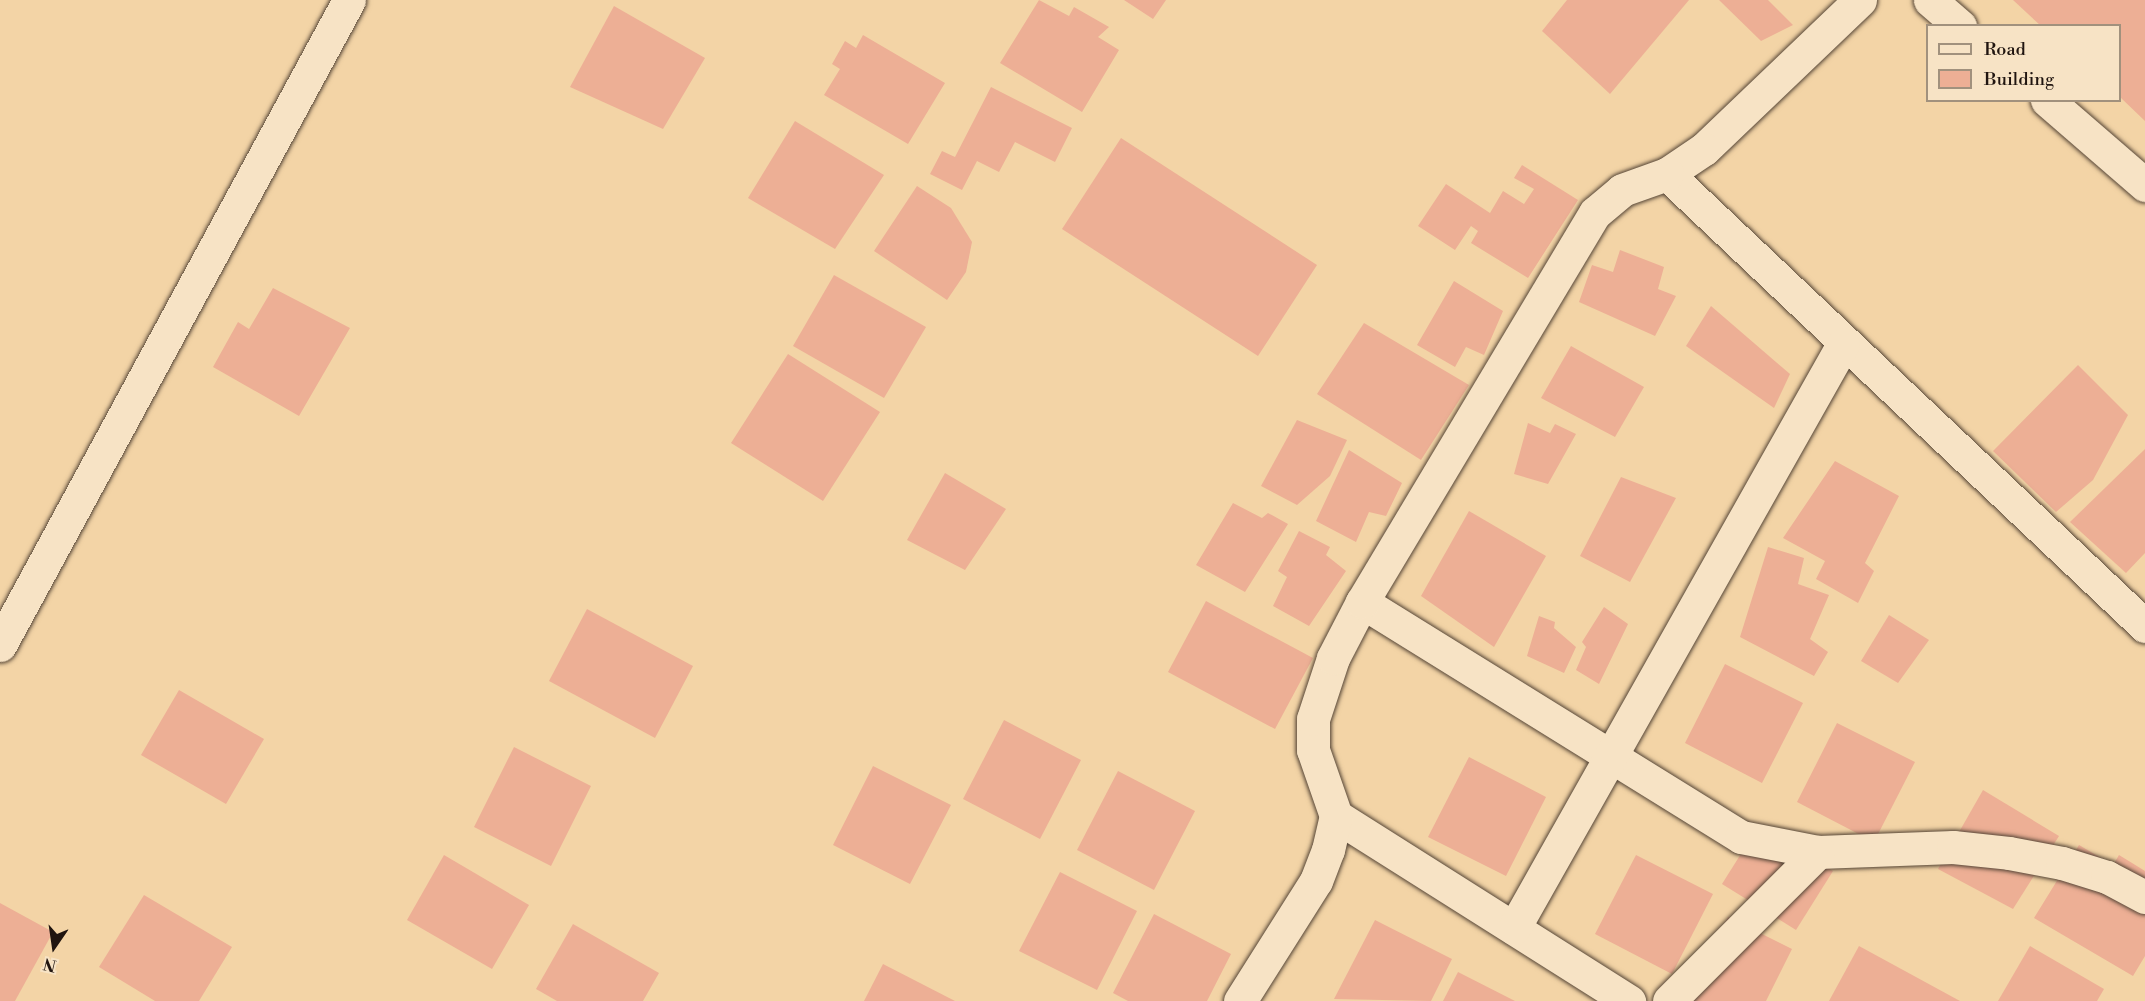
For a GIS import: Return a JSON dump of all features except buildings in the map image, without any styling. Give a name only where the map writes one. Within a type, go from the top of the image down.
[{"type":"street","points":[[0,645],[349,0]]},
{"type":"street","points":[[1240,1001],[1316,881],[1336,816],[1313,750],[1313,719],[1333,658],[1362,602],[1595,213],[1622,190],[1667,174],[1704,149],[1860,0]]},
{"type":"street","points":[[1930,0],[1958,24]]},
{"type":"street","points":[[2049,102],[2144,183]]},
{"type":"street","points":[[1667,174],[1844,344],[2145,626]]},
{"type":"street","points":[[1514,928],[1844,344]]},
{"type":"street","points":[[1362,602],[1611,754],[1741,837],[1818,852],[1953,847],[2009,853],[2096,874],[2145,897]]},
{"type":"street","points":[[1336,816],[1629,1001]]},
{"type":"street","points":[[1669,1001],[1818,852]]}]
